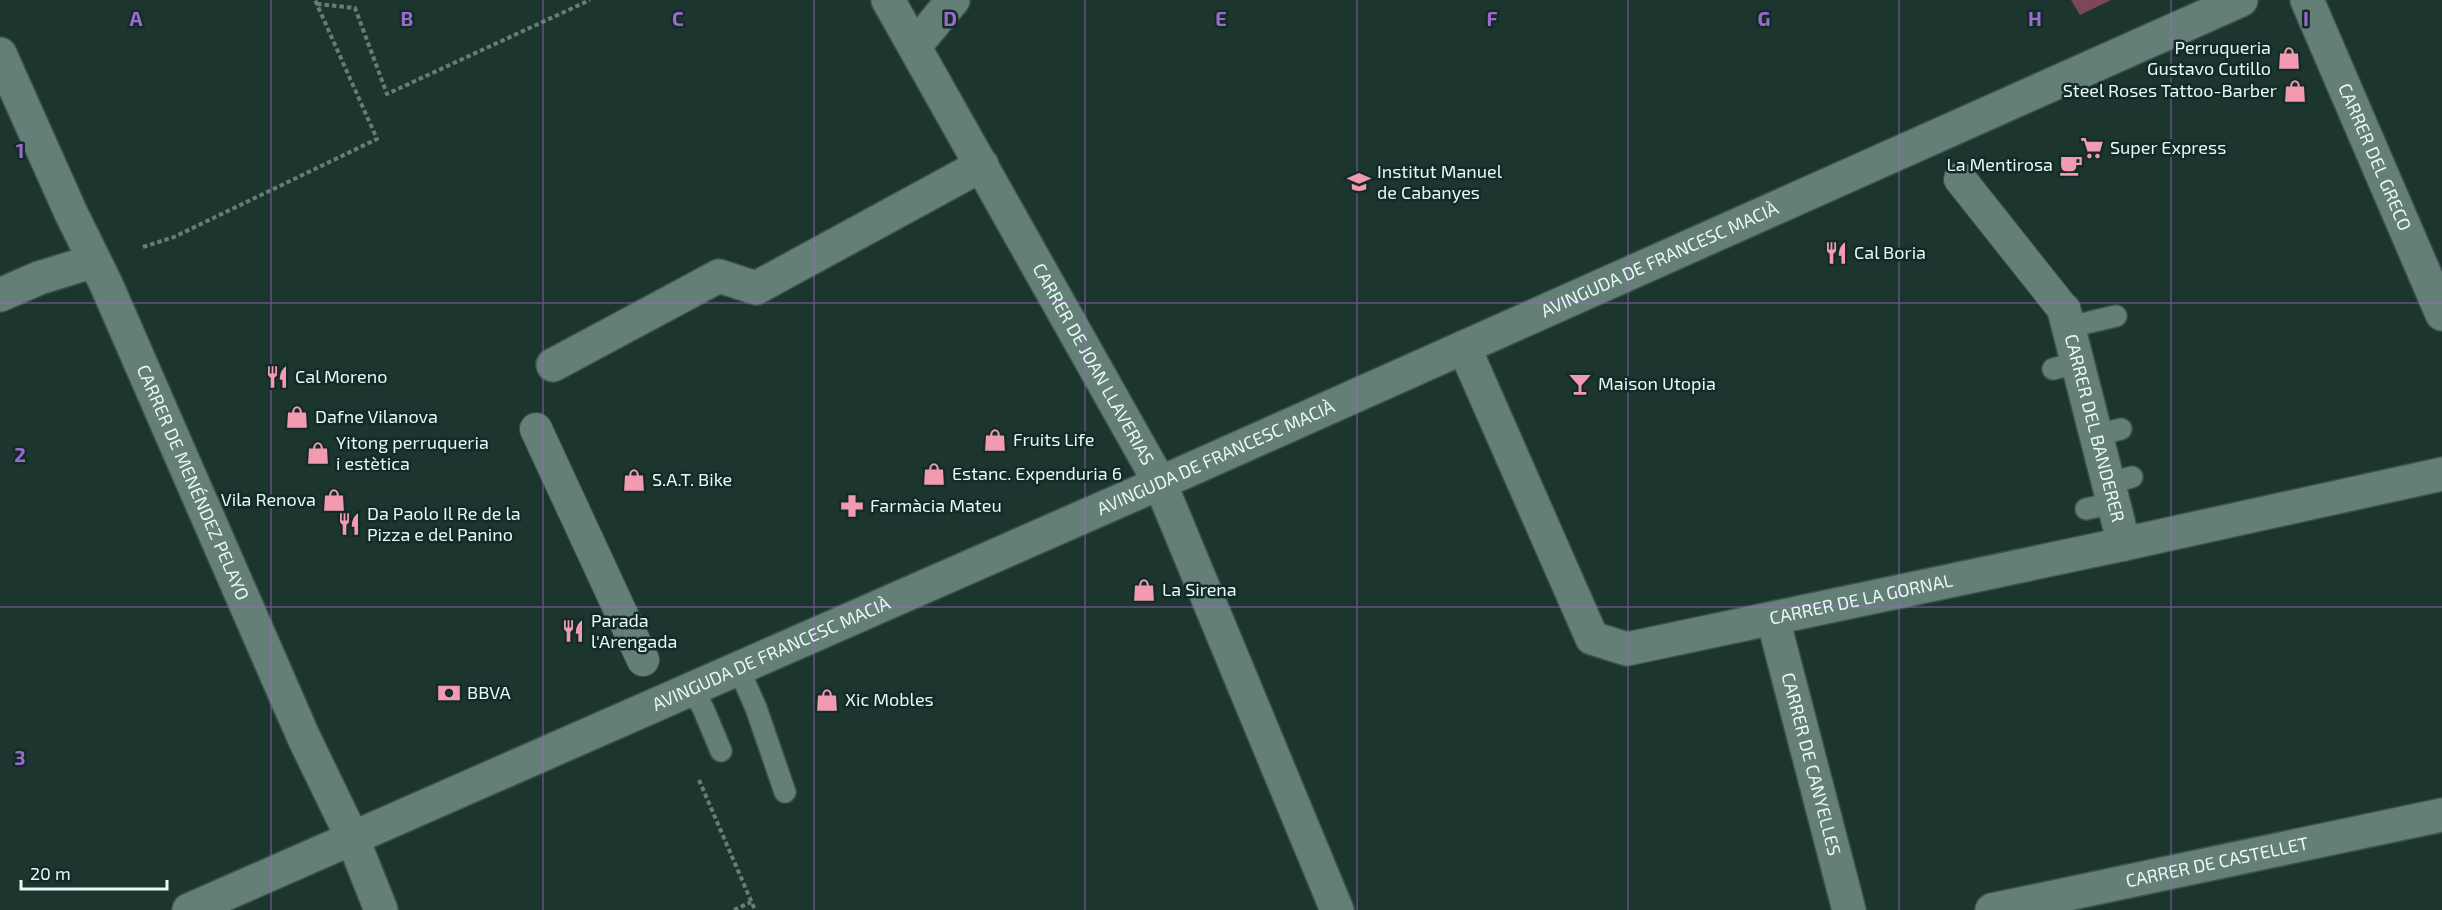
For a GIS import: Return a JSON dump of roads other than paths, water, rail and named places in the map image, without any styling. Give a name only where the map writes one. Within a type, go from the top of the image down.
[{"type":"street","name":"CARRER DE JOAN LLAVERIAS","points":[[888,0],[1160,483],[1337,910]]},
{"type":"street","points":[[915,46],[953,0]]},
{"type":"street","name":"AVINGUDA DE FRANCESC MACIÀ","points":[[189,910],[691,687],[1160,483],[2241,0]]},
{"type":"street","name":"CARRER DEL GRECO","points":[[2307,0],[2440,305]]},
{"type":"street","name":"CARRER DE MENÉNDEZ PELAYO","points":[[0,54],[300,727],[352,837],[381,910]]},
{"type":"street","points":[[553,365],[719,276],[756,288],[982,165]]},
{"type":"street","points":[[1960,179],[2067,319]]},
{"type":"street","points":[[0,295],[39,278],[94,261]]},
{"type":"street","name":"CARRER DEL BANDERER","points":[[2067,319],[2066,365],[2110,432],[2110,493],[2124,544]]},
{"type":"street","name":"CARRER DE LA GORNAL","points":[[1464,347],[1593,638],[1627,649],[2442,474]]},
{"type":"street","points":[[537,429],[644,660]]},
{"type":"street","name":"CARRER DE CANYELLES","points":[[1773,619],[1846,899]]},
{"type":"street","name":"CARRER DE CASTELLET","points":[[1992,910],[2186,871],[2442,815]]},
{"type":"lane","points":[[2067,319],[2116,316]]},
{"type":"lane","points":[[738,667],[756,708],[785,792]]},
{"type":"lane","points":[[691,687],[703,708],[721,751]]},
{"type":"place","name":"Perruqueria Gustavo Cutillo","points":[[2289,58]]},
{"type":"place","name":"Steel Roses Tattoo-Barber","points":[[2295,91]]},
{"type":"place","name":"Super Express","points":[[2092,148]]},
{"type":"place","name":"La Mentirosa","points":[[2071,165]]},
{"type":"place","name":"Institut Manuel de Cabanyes","points":[[1359,182]]},
{"type":"place","name":"Cal Boria","points":[[1836,253]]},
{"type":"place","name":"Cal Moreno","points":[[277,377]]},
{"type":"place","name":"Maison Utopia","points":[[1580,384]]},
{"type":"place","name":"Dafne Vilanova","points":[[297,417]]},
{"type":"place","name":"Fruits Life","points":[[995,440]]},
{"type":"place","name":"Yitong perruqueria i estètica","points":[[318,453]]},
{"type":"place","name":"Estanc. Expenduria 6","points":[[934,474]]},
{"type":"place","name":"S.A.T. Bike","points":[[634,480]]},
{"type":"place","name":"Vila Renova","points":[[334,500]]},
{"type":"place","name":"Farmàcia Mateu","points":[[852,506]]},
{"type":"place","name":"Da Paolo Il Re de la Pizza e del Panino","points":[[349,524]]},
{"type":"place","name":"La Sirena","points":[[1144,590]]},
{"type":"place","name":"Parada l'Arengada","points":[[573,631]]},
{"type":"place","name":"BBVA","points":[[449,693]]},
{"type":"place","name":"Xic Mobles","points":[[827,700]]}]
